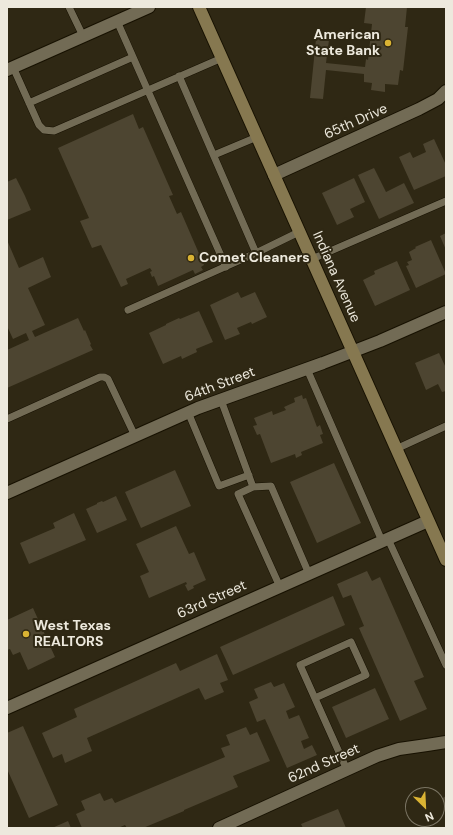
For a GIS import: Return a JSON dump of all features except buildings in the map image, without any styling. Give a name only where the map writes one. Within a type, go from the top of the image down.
[{"type":"main road","name":"Indiana Avenue","points":[[199,7],[446,560]]},
{"type":"street","points":[[10,69],[149,7]]},
{"type":"street","name":"65th Drive","points":[[274,175],[419,109],[438,99],[446,91]]},
{"type":"street","name":"64th Street","points":[[7,493],[188,412],[380,341],[446,312]]},
{"type":"street","name":"63rd Street","points":[[7,708],[428,521]]},
{"type":"street","name":"62nd Street","points":[[219,828],[377,756],[399,749],[446,742]]},
{"type":"lane","points":[[69,7],[83,36]]},
{"type":"lane","points":[[117,21],[226,267]]},
{"type":"lane","points":[[30,103],[133,57]]},
{"type":"lane","points":[[10,69],[30,103],[39,125],[44,130],[54,131],[222,58]]},
{"type":"lane","points":[[179,76],[256,253]]},
{"type":"lane","points":[[214,155],[257,137]]},
{"type":"lane","points":[[312,260],[446,201]]},
{"type":"lane","points":[[128,310],[226,267],[299,232]]},
{"type":"lane","points":[[307,369],[385,540],[446,665]]},
{"type":"lane","points":[[7,418],[100,377],[104,377],[108,379],[135,436]]},
{"type":"lane","points":[[221,400],[253,487]]},
{"type":"lane","points":[[188,412],[219,486],[249,475]]},
{"type":"lane","points":[[396,449],[446,426]]},
{"type":"lane","points":[[280,587],[238,494],[253,487],[271,486],[309,574]]},
{"type":"lane","points":[[315,698],[366,675],[351,642],[300,665],[315,698],[348,770]]},
{"type":"place","name":"American State Bank","points":[[388,43]]},
{"type":"place","name":"Comet Cleaners","points":[[191,258]]},
{"type":"place","name":"West Texas REALTORS","points":[[26,634]]}]
